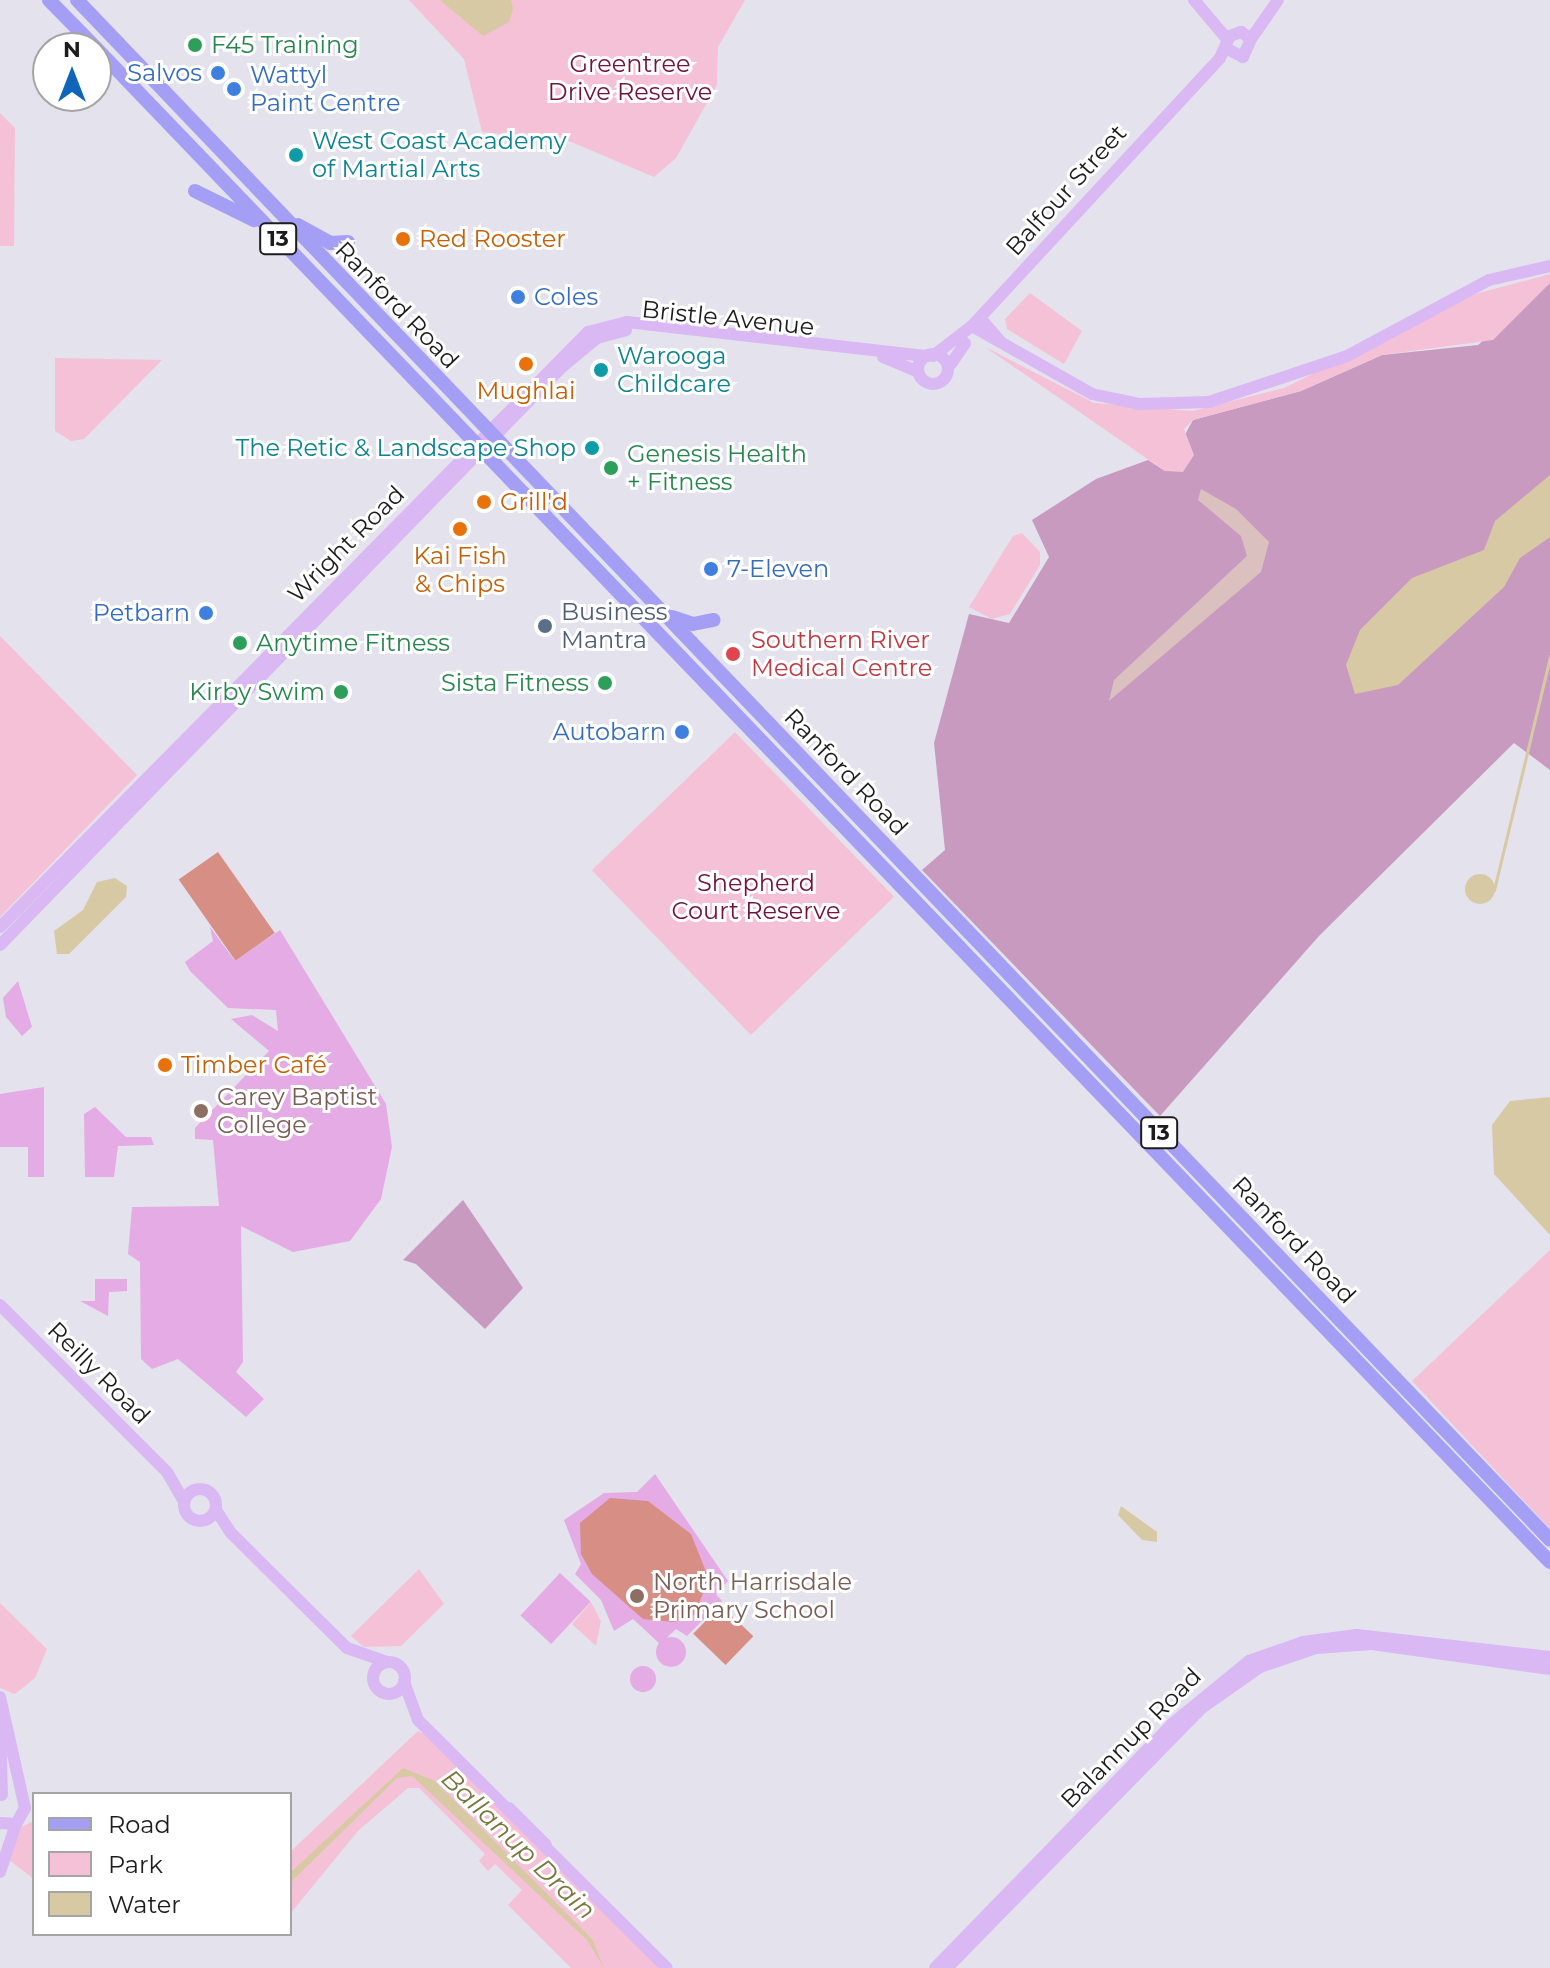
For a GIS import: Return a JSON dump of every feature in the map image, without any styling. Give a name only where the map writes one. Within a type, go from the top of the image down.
[{"type":"main road","name":"Ranford Road","points":[[49,0],[80,32]]},
{"type":"main road","name":"Ranford Road","points":[[77,0],[1550,1540]]},
{"type":"main road","name":"Ranford Road","points":[[112,65],[1550,1562]]},
{"type":"main road","points":[[195,191],[265,225]]},
{"type":"main road","points":[[290,223],[330,243],[348,242]]},
{"type":"main road","points":[[661,611],[693,624],[714,620]]},
{"type":"street","points":[[1194,0],[1237,41]]},
{"type":"street","name":"Balfour Street","points":[[1237,41],[1270,0]]},
{"type":"street","name":"Balfour Street","points":[[951,364],[978,324],[1051,242],[1278,0]]},
{"type":"street","points":[[978,324],[1051,376],[1106,398],[1209,402],[1347,356],[1489,280],[1550,266]]},
{"type":"street","name":"Bristle Avenue","points":[[491,435],[577,340],[612,323],[930,356]]},
{"type":"street","name":"Balfour Street","points":[[916,371],[930,356],[978,324]]},
{"type":"street","name":"Bristle Avenue","points":[[491,435],[584,346],[620,330],[883,357],[916,371]]},
{"type":"street","points":[[916,371],[935,382],[948,375],[951,364],[930,356]]},
{"type":"street","name":"Wright Road","points":[[0,927],[104,829],[491,435]]},
{"type":"street","name":"Wright Road","points":[[0,945],[104,829]]},
{"type":"street","name":"Reilly Road","points":[[0,1305],[167,1472],[196,1489],[211,1492],[212,1515]]},
{"type":"street","name":"Reilly Road","points":[[167,1472],[184,1502]]},
{"type":"street","points":[[196,1489],[184,1502],[189,1516],[212,1515],[229,1531],[358,1656],[374,1680],[410,1707],[496,1799],[530,1825],[582,1885],[667,1968]]},
{"type":"street","name":"Balannup Road","points":[[935,1968],[1172,1724],[1249,1661],[1303,1642],[1357,1635],[1550,1657]]},
{"type":"street","name":"Balannup Road","points":[[947,1968],[1203,1707],[1260,1667],[1316,1648],[1372,1644],[1550,1669]]},
{"type":"street","points":[[358,1656],[403,1669],[410,1707]]},
{"type":"street","points":[[374,1680],[387,1662]]},
{"type":"street","points":[[388,1693],[404,1682]]},
{"type":"street","points":[[0,1697],[25,1812],[16,1824],[4,1854]]},
{"type":"street","points":[[0,1725],[1,1795],[20,1797]]},
{"type":"street","points":[[4,1854],[1,1824],[16,1824]]},
{"type":"shaded area","points":[[1550,283],[1550,770],[1514,743],[1319,936],[1160,1116],[922,870],[945,850],[934,743],[969,614],[1009,623],[1049,557],[1032,520],[1096,479],[1148,460],[1165,471],[1193,420],[1301,391],[1382,355],[1478,345]]},
{"type":"shaded area","points":[[1201,489],[1236,509],[1269,542],[1261,572],[1109,701],[1114,680],[1247,556],[1241,536],[1198,500]]},
{"type":"shaded area","points":[[218,852],[275,933],[235,961],[179,880]]},
{"type":"shaded area","points":[[210,927],[235,961],[280,930],[386,1104],[392,1147],[381,1199],[350,1241],[293,1252],[241,1226],[243,1362],[236,1372],[264,1399],[246,1417],[178,1359],[152,1369],[141,1359],[140,1262],[128,1254],[132,1207],[219,1206],[213,1140],[195,1139],[195,1128],[269,1051],[231,1019],[252,1015],[278,1031],[276,1010],[228,1008],[190,971],[185,962],[213,941]]},
{"type":"shaded area","points":[[18,981],[32,1027],[22,1036],[6,1017],[3,998]]},
{"type":"shaded area","points":[[44,1087],[44,1177],[28,1177],[28,1147],[0,1147],[0,1094]]},
{"type":"shaded area","points":[[95,1107],[126,1137],[151,1137],[154,1145],[118,1146],[114,1177],[85,1177],[84,1114]]},
{"type":"shaded area","points":[[463,1200],[523,1288],[485,1329],[416,1264],[403,1260]]},
{"type":"shaded area","points":[[95,1279],[127,1279],[127,1291],[109,1292],[108,1316],[80,1301],[95,1301]]},
{"type":"shaded area","points":[[655,1474],[728,1581],[716,1594],[722,1601],[687,1636],[676,1629],[660,1644],[633,1619],[614,1631],[601,1600],[575,1574],[581,1564],[564,1520],[604,1493],[637,1492]]},
{"type":"shaded area","points":[[610,1498],[648,1501],[691,1534],[709,1579],[694,1615],[674,1622],[643,1619],[592,1574],[581,1554],[580,1523]]},
{"type":"shaded area","points":[[560,1573],[591,1602],[551,1644],[520,1615]]},
{"type":"shaded area","points":[[721,1605],[753,1636],[726,1665],[693,1634]]},
{"type":"shaded area","points":[[671,1637],[682,1641],[686,1652],[682,1663],[671,1667],[660,1663],[656,1652],[660,1641]]},
{"type":"shaded area","points":[[643,1666],[652,1670],[656,1679],[652,1688],[643,1692],[634,1688],[630,1679],[634,1670]]},
{"type":"green space","name":"Greentree Drive Reserve","points":[[409,0],[745,0],[718,47],[717,85],[676,158],[654,177],[569,141],[482,132],[464,59]]},
{"type":"green space","points":[[0,113],[15,128],[14,246],[0,246]]},
{"type":"green space","points":[[1550,274],[1550,283],[1493,340],[1382,355],[1301,391],[1193,420],[1184,429],[1194,455],[1183,472],[1165,471],[985,347],[1094,403],[1193,411],[1284,388],[1475,294]]},
{"type":"green space","points":[[1030,293],[1082,331],[1064,364],[1007,329],[1005,319]]},
{"type":"green space","points":[[55,358],[162,360],[84,439],[71,441],[55,431]]},
{"type":"green space","points":[[1022,533],[1040,552],[1040,565],[1010,614],[992,619],[969,607],[1013,536]]},
{"type":"green space","points":[[0,636],[137,775],[0,917]]},
{"type":"green space","name":"Shepherd Court Reserve","points":[[735,732],[894,897],[751,1035],[592,870]]},
{"type":"green space","points":[[1550,1250],[1550,1529],[1412,1381]]},
{"type":"green space","points":[[419,1569],[444,1604],[401,1646],[364,1647],[351,1636]]},
{"type":"green space","points":[[591,1602],[601,1621],[596,1646],[572,1624]]},
{"type":"green space","points":[[0,1603],[47,1649],[35,1678],[15,1694],[0,1688]]},
{"type":"green space","points":[[418,1731],[660,1968],[571,1968],[508,1905],[522,1890],[495,1864],[488,1871],[479,1861],[485,1854],[419,1788],[408,1788],[358,1831],[292,1912],[292,1850]]},
{"type":"green space","points":[[32,1822],[32,1877],[9,1860],[19,1828]]},
{"type":"water","points":[[440,0],[511,0],[513,9],[509,22],[483,36]]},
{"type":"water","points":[[1550,475],[1550,537],[1520,558],[1504,587],[1398,685],[1355,694],[1346,665],[1360,630],[1412,578],[1484,550],[1495,521]]},
{"type":"water","points":[[1480,874],[1491,878],[1495,889],[1491,900],[1480,904],[1469,900],[1465,889],[1469,878]]},
{"type":"water","points":[[115,878],[127,886],[126,897],[69,954],[57,954],[54,931],[83,910],[97,882]]},
{"type":"water","points":[[1550,1097],[1550,1235],[1494,1174],[1492,1125],[1510,1101]]},
{"type":"water","points":[[1121,1506],[1157,1532],[1157,1542],[1142,1540],[1118,1515]]},
{"type":"water","points":[[403,1768],[435,1781],[592,1939],[604,1968],[587,1940],[412,1776],[397,1778],[292,1881],[292,1871]]},
{"type":"waterway","points":[[1494,890],[1550,656]]},
{"type":"place","name":"F45 Training","points":[[195,45]]},
{"type":"place","name":"Salvos","points":[[218,73]]},
{"type":"place","name":"Wattyl Paint Centre","points":[[234,89]]},
{"type":"place","name":"West Coast Academy of Martial Arts","points":[[296,155]]},
{"type":"place","name":"Red Rooster","points":[[403,239]]},
{"type":"place","name":"Coles","points":[[518,297]]},
{"type":"place","name":"Mughlai","points":[[526,364]]},
{"type":"place","name":"Warooga Childcare","points":[[601,370]]},
{"type":"place","name":"The Retic & Landscape Shop","points":[[592,448]]},
{"type":"place","name":"Genesis Health + Fitness","points":[[611,468]]},
{"type":"place","name":"Grill'd","points":[[484,502]]},
{"type":"place","name":"Kai Fish & Chips","points":[[460,529]]},
{"type":"place","name":"7-Eleven","points":[[711,569]]},
{"type":"place","name":"Petbarn","points":[[206,613]]},
{"type":"place","name":"Business Mantra","points":[[545,626]]},
{"type":"place","name":"Anytime Fitness","points":[[240,643]]},
{"type":"place","name":"Southern River Medical Centre","points":[[733,654]]},
{"type":"place","name":"Sista Fitness","points":[[605,683]]},
{"type":"place","name":"Kirby Swim","points":[[341,692]]},
{"type":"place","name":"Autobarn","points":[[682,732]]},
{"type":"place","name":"Timber Café","points":[[165,1065]]},
{"type":"place","name":"Carey Baptist College","points":[[201,1111]]},
{"type":"place","name":"North Harrisdale Primary School","points":[[637,1596]]},
{"type":"water label","name":"Ballanup Drain","points":[[518,1845]]}]
